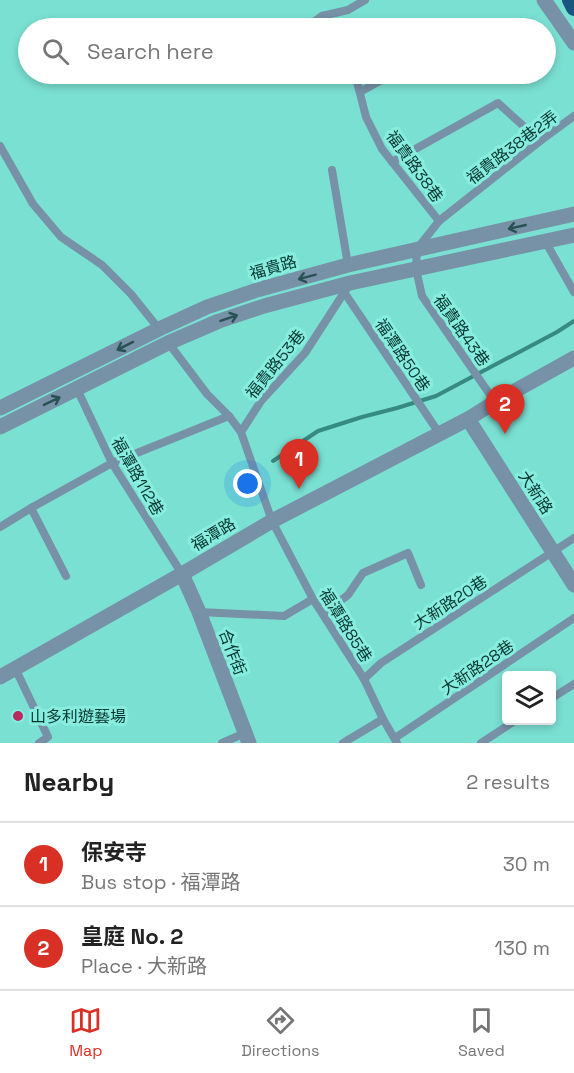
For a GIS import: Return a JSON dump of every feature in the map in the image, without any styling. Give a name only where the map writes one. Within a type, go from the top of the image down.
[{"type":"highway","points":[[570,0],[574,8]]},
{"type":"street","points":[[544,0],[574,43]]},
{"type":"street","name":"福貴路","points":[[0,408],[159,329],[217,303],[348,266],[574,214]]},
{"type":"street","points":[[0,427],[168,343],[219,321],[264,306],[347,288],[416,269],[574,235]]},
{"type":"street","name":"福潭路","points":[[0,677],[272,521],[468,419],[574,358]]},
{"type":"street","name":"大新路","points":[[468,419],[574,585]]},
{"type":"street","name":"合作街","points":[[182,574],[199,612],[247,738]]},
{"type":"lane","points":[[319,18],[348,10],[365,0]]},
{"type":"lane","name":"福貴路38巷","points":[[358,84],[366,117],[382,149],[439,220],[417,249]]},
{"type":"lane","points":[[360,92],[374,84]]},
{"type":"lane","points":[[392,162],[498,103],[540,141]]},
{"type":"lane","name":"福貴路38巷2弄","points":[[439,220],[574,116]]},
{"type":"lane","name":"福潭路85巷","points":[[0,146],[33,204],[60,237],[102,265],[131,294],[207,394],[241,432],[272,521],[314,599],[364,679],[396,740]]},
{"type":"lane","points":[[332,170],[348,266]]},
{"type":"lane","points":[[545,241],[574,292]]},
{"type":"lane","points":[[416,269],[417,249]]},
{"type":"lane","name":"福貴路43巷","points":[[416,269],[422,296],[495,402]]},
{"type":"lane","name":"福貴路53巷","points":[[241,432],[261,401],[305,353],[347,288]]},
{"type":"lane","name":"福潭路50巷","points":[[347,288],[439,434]]},
{"type":"lane","name":"福潭路112巷","points":[[77,389],[112,463],[182,574]]},
{"type":"lane","points":[[0,527],[112,463],[229,416]]},
{"type":"lane","points":[[31,508],[66,576]]},
{"type":"lane","name":"大新路20巷","points":[[364,679],[381,663],[574,538]]},
{"type":"lane","points":[[324,613],[348,595],[363,573],[408,554],[421,585]]},
{"type":"lane","points":[[199,612],[284,616],[314,599]]},
{"type":"lane","name":"大新路28巷","points":[[396,740],[574,618]]},
{"type":"lane","points":[[15,668],[48,737],[39,743]]},
{"type":"lane","points":[[556,695],[574,684]]},
{"type":"lane","points":[[343,743],[383,718]]},
{"type":"lane","points":[[481,743],[508,725]]},
{"type":"lane","points":[[222,743],[247,738]]},
{"type":"waterway","points":[[273,461],[318,431],[436,396],[574,321]]},
{"type":"place","name":"皇庭 No. 2","points":[[505,434]]},
{"type":"place","name":"保安寺","points":[[299,489]]},
{"type":"place","name":"山多利遊藝場","points":[[18,716]]}]
